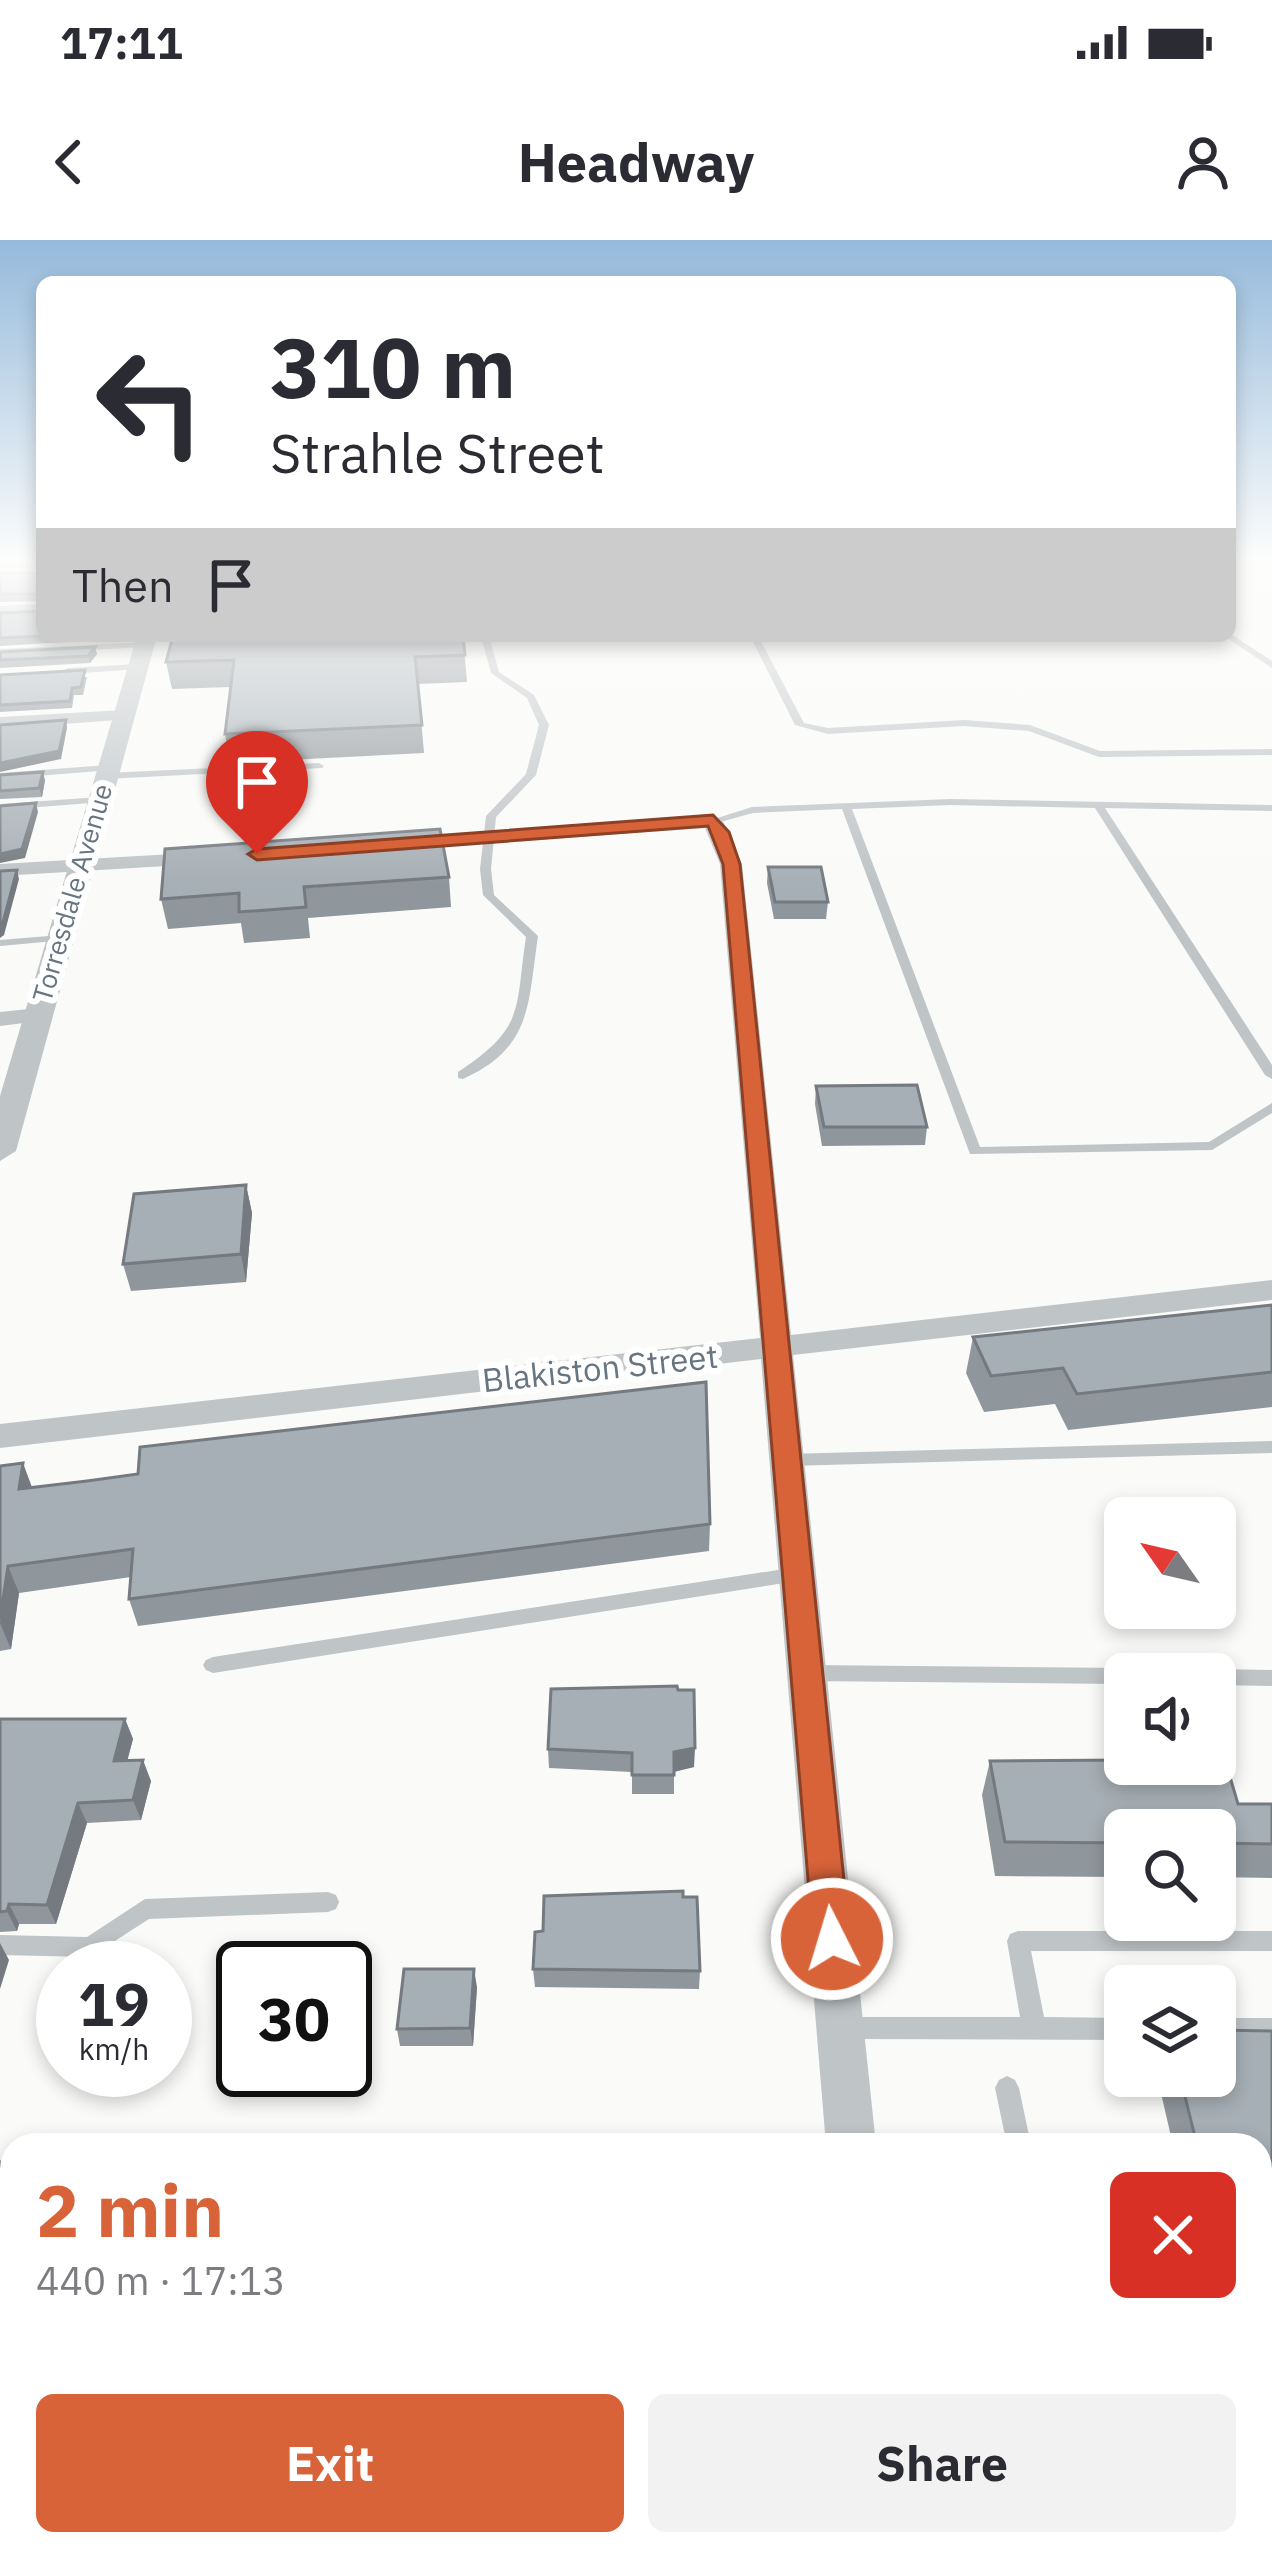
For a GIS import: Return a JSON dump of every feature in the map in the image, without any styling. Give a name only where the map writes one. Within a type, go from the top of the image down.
[{"type":"street","name":"Torresdale Avenue","points":[[0,1151],[138,667]]},
{"type":"street","points":[[0,723],[124,715]]},
{"type":"street","points":[[373,846],[713,820],[731,864],[850,2133]]},
{"type":"street","points":[[0,870],[233,856]]},
{"type":"street","points":[[0,1018],[39,1016]]},
{"type":"street","name":"Blakiston Street","points":[[0,1436],[1272,1290]]},
{"type":"lane","points":[[46,673],[137,667]]},
{"type":"lane","points":[[464,1075],[502,1052],[524,1019],[532,936],[490,898],[483,876],[490,854],[491,816],[531,775],[544,724],[531,698],[495,674],[493,667]]},
{"type":"lane","points":[[770,667],[800,725],[829,731],[964,723],[1030,728],[1100,754],[1272,752]]},
{"type":"lane","points":[[0,776],[104,781],[319,766]]},
{"type":"lane","points":[[0,807],[104,781]]},
{"type":"lane","points":[[846,806],[975,1151],[1212,1146],[1272,1107]]},
{"type":"lane","points":[[713,820],[752,810],[846,806],[1272,808]]},
{"type":"lane","points":[[1099,806],[1272,1075]]},
{"type":"lane","points":[[0,943],[61,938]]},
{"type":"lane","points":[[787,1460],[1272,1447]]},
{"type":"lane","points":[[213,1665],[798,1574]]},
{"type":"lane","points":[[807,1672],[1104,1676]]},
{"type":"lane","points":[[1236,1677],[1272,1678]]},
{"type":"lane","points":[[0,1945],[90,1947],[145,1909],[328,1902]]},
{"type":"lane","points":[[1034,2028],[1018,1941],[1272,1942]]},
{"type":"lane","points":[[840,2028],[1104,2029]]},
{"type":"lane","points":[[1236,2029],[1272,2029]]},
{"type":"lane","points":[[1007,2088],[1016,2133]]},
{"type":"building","points":[[233,667],[416,667],[422,725],[225,734]]},
{"type":"building","points":[[85,670],[81,687],[72,688],[70,701],[0,705],[0,675]]},
{"type":"building","points":[[66,720],[59,751],[0,763],[0,725]]},
{"type":"building","points":[[43,772],[39,788],[0,791],[0,775]]},
{"type":"building","points":[[36,803],[22,849],[0,854],[0,806]]},
{"type":"building","points":[[440,829],[449,877],[304,887],[306,907],[239,912],[239,893],[161,899],[165,849]]},
{"type":"building","points":[[768,867],[821,867],[828,902],[775,902]]},
{"type":"building","points":[[17,870],[2,926],[0,927],[0,871]]},
{"type":"building","points":[[917,1085],[927,1127],[824,1127],[816,1086]]},
{"type":"building","points":[[246,1185],[241,1254],[123,1264],[134,1194]]},
{"type":"building","points":[[1272,1305],[1272,1372],[1077,1394],[1063,1368],[991,1376],[973,1337]]},
{"type":"building","points":[[706,1382],[710,1524],[129,1599],[133,1549],[8,1566],[0,1619],[0,1466],[23,1463],[19,1489],[87,1481],[138,1474],[140,1447]]},
{"type":"building","points":[[677,1686],[678,1690],[694,1690],[695,1748],[674,1752],[674,1775],[632,1775],[632,1753],[548,1749],[551,1689]]},
{"type":"building","points":[[0,1719],[125,1719],[114,1761],[143,1760],[133,1800],[78,1803],[47,1905],[9,1904],[7,1911],[0,1912]]},
{"type":"building","points":[[1104,1760],[1104,1785],[1232,1785],[1238,1804],[1272,1804],[1272,1844],[1236,1843],[1236,1809],[1104,1809],[1104,1843],[1005,1842],[990,1761]]},
{"type":"building","points":[[683,1891],[683,1897],[697,1897],[700,1971],[533,1969],[535,1932],[543,1931],[544,1896]]},
{"type":"building","points":[[404,1969],[474,1969],[470,2028],[397,2029]]},
{"type":"building","points":[[1236,2030],[1272,2031],[1272,2133],[1194,2133],[1185,2097],[1236,2097]]},
{"type":"route","points":[[257,854],[713,820],[720,832],[731,864],[832,1939]]}]
